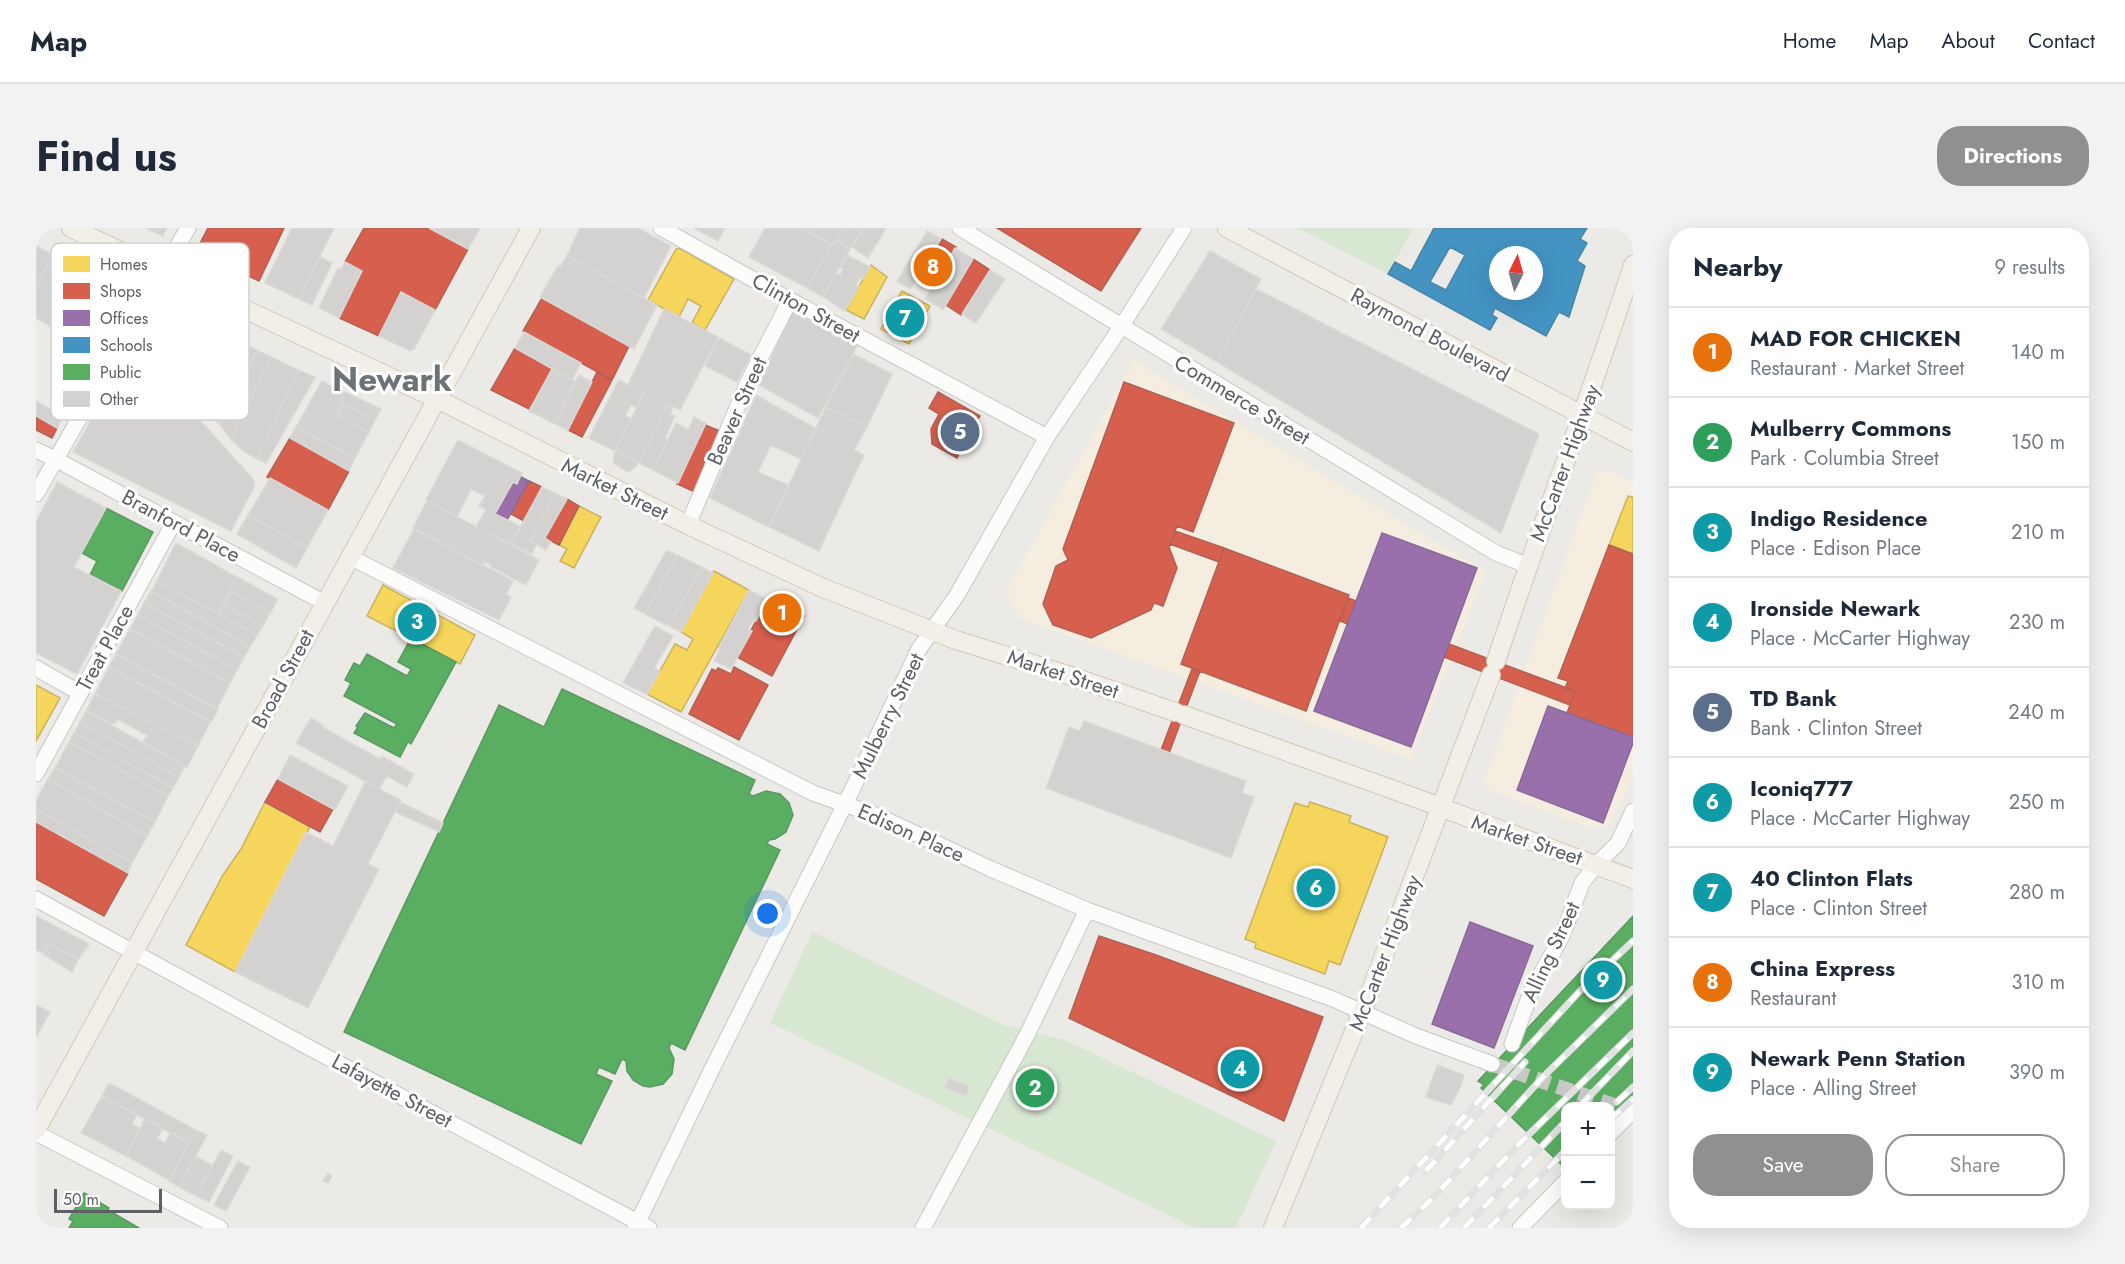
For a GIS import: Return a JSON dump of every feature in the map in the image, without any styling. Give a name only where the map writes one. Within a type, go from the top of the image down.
[{"type":"main road","name":"Market Street","points":[[71,228],[103,243]]},
{"type":"main road","name":"Broad Street","points":[[36,1132],[531,228]]},
{"type":"main road","name":"Raymond Boulevard","points":[[1227,228],[1633,442]]},
{"type":"main road","name":"McCarter Highway","points":[[1273,1228],[1362,1013],[1493,668],[1582,417],[1633,264]]},
{"type":"main road","name":"Market Street","points":[[249,312],[437,399],[688,525],[823,588],[931,631],[1179,713],[1633,879]]},
{"type":"street","points":[[180,243],[188,228]]},
{"type":"street","name":"Clinton Street","points":[[661,228],[790,300],[1047,437]]},
{"type":"street","name":"Commerce Street","points":[[960,228],[1496,553],[1528,566]]},
{"type":"street","name":"Mulberry Street","points":[[641,1226],[714,1065],[844,804],[910,665],[957,595],[1047,437],[1184,228]]},
{"type":"street","name":"Beaver Street","points":[[688,525],[747,384],[790,300]]},
{"type":"street","points":[[36,494],[79,420]]},
{"type":"street","name":"Branford Place","points":[[36,450],[325,603]]},
{"type":"street","name":"Treat Place","points":[[36,774],[174,522]]},
{"type":"street","name":"Edison Place","points":[[350,557],[813,793],[878,816],[991,869],[1088,910],[1333,999],[1416,1036],[1492,1064]]},
{"type":"street","points":[[36,668],[80,693]]},
{"type":"street","name":"Alling Street","points":[[1512,1044],[1531,992],[1562,936],[1579,890],[1596,864],[1618,843],[1633,811]]},
{"type":"street","name":"Lafayette Street","points":[[36,898],[641,1226]]},
{"type":"street","points":[[923,1228],[1027,1035],[1088,910]]},
{"type":"street","points":[[1615,1130],[1632,1111]]},
{"type":"street","points":[[36,1132],[220,1228]]},
{"type":"street","points":[[1520,1228],[1561,1186]]},
{"type":"shaded area","points":[[1134,361],[1486,572],[1410,759],[1019,618],[1007,590]]},
{"type":"shaded area","points":[[1610,470],[1633,482],[1633,773],[1625,796],[1605,829],[1588,827],[1489,790],[1484,783],[1597,472]]},
{"type":"green space","points":[[1298,228],[1413,228],[1388,274]]},
{"type":"green space","points":[[812,932],[1004,1025],[1065,1040],[1276,1141],[1236,1228],[1196,1228],[770,1023]]},
{"type":"building: Homes","points":[[679,248],[734,279],[705,330],[692,323],[701,306],[688,299],[679,317],[648,300],[676,249]]},
{"type":"building: Homes","points":[[871,265],[887,277],[864,319],[846,310]]},
{"type":"building: Homes","points":[[902,291],[930,306],[909,344],[881,329]]},
{"type":"building: Homes","points":[[1628,496],[1633,497],[1633,554],[1609,545]]},
{"type":"building: Homes","points":[[579,506],[601,517],[574,568],[560,561],[567,549],[559,545]]},
{"type":"building: Homes","points":[[714,571],[749,590],[681,712],[647,694],[675,644],[687,650],[693,639],[681,632]]},
{"type":"building: Homes","points":[[383,585],[475,635],[460,664],[367,616]]},
{"type":"building: Homes","points":[[36,685],[60,698],[36,741]]},
{"type":"building: Homes","points":[[265,802],[310,827],[235,972],[186,945]]},
{"type":"building: Homes","points":[[1310,802],[1351,816],[1349,822],[1388,837],[1340,965],[1329,961],[1325,974],[1255,948],[1256,943],[1245,939],[1295,803],[1308,807]]},
{"type":"building: Shops","points":[[208,228],[284,228],[259,281],[249,276],[249,243],[200,243]]},
{"type":"building: Shops","points":[[364,228],[429,228],[468,249],[435,310],[401,292],[379,336],[339,318],[362,271],[345,262]]},
{"type":"building: Shops","points":[[997,228],[1141,228],[1101,291]]},
{"type":"building: Shops","points":[[942,239],[956,247],[934,284],[918,275]]},
{"type":"building: Shops","points":[[973,259],[990,270],[961,315],[946,305]]},
{"type":"building: Shops","points":[[542,298],[629,346],[612,380],[523,331]]},
{"type":"building: Shops","points":[[515,348],[552,369],[531,410],[491,390]]},
{"type":"building: Shops","points":[[597,372],[612,380],[582,437],[568,430]]},
{"type":"building: Shops","points":[[1124,382],[1234,423],[1193,532],[1177,526],[1169,547],[1177,568],[1163,606],[1154,603],[1151,610],[1091,638],[1053,625],[1043,604],[1056,566],[1068,560],[1063,549]]},
{"type":"building: Shops","points":[[938,392],[980,416],[973,427],[976,429],[967,447],[963,445],[957,458],[932,444],[931,429],[939,414],[929,408]]},
{"type":"building: Shops","points":[[36,416],[57,428],[52,438],[36,430]]},
{"type":"building: Shops","points":[[705,425],[720,431],[695,492],[677,484]]},
{"type":"building: Shops","points":[[290,438],[349,471],[328,510],[267,477]]},
{"type":"building: Shops","points":[[529,481],[542,487],[524,521],[511,514]]},
{"type":"building: Shops","points":[[567,499],[579,506],[559,545],[545,538]]},
{"type":"building: Shops","points":[[1175,531],[1224,548],[1219,562],[1170,544]]},
{"type":"building: Shops","points":[[1609,545],[1633,554],[1633,737],[1567,713],[1575,691],[1565,688],[1568,681],[1558,678]]},
{"type":"building: Shops","points":[[1224,548],[1349,595],[1306,711],[1181,664]]},
{"type":"building: Shops","points":[[768,598],[804,616],[772,676],[737,657]]},
{"type":"building: Shops","points":[[1348,598],[1356,601],[1348,624],[1340,621]]},
{"type":"building: Shops","points":[[1449,644],[1575,691],[1570,705],[1444,657]]},
{"type":"building: Shops","points":[[734,667],[768,685],[739,740],[689,714],[712,669],[716,671],[718,668],[731,674]]},
{"type":"building: Shops","points":[[1192,669],[1200,671],[1169,753],[1161,750]]},
{"type":"building: Shops","points":[[278,779],[333,809],[320,832],[265,802]]},
{"type":"building: Shops","points":[[36,822],[128,873],[104,916],[36,879]]},
{"type":"building: Shops","points":[[1099,936],[1323,1017],[1284,1121],[1069,1018]]},
{"type":"building: Offices","points":[[521,477],[529,481],[507,520],[495,514],[513,482],[517,484]]},
{"type":"building: Offices","points":[[1382,533],[1477,568],[1411,747],[1314,711]]},
{"type":"building: Offices","points":[[1548,706],[1633,737],[1633,743],[1603,823],[1517,790]]},
{"type":"building: Offices","points":[[1470,922],[1533,946],[1494,1048],[1432,1024]]},
{"type":"building: Schools","points":[[1434,228],[1587,228],[1580,239],[1587,243],[1577,261],[1585,266],[1569,317],[1559,312],[1546,336],[1495,308],[1492,315],[1497,318],[1490,330],[1388,274],[1395,262],[1411,271]],"holes":[[[1450,247],[1465,255],[1446,290],[1430,282]]]},
{"type":"building: Public","points":[[106,508],[153,532],[122,591],[90,575],[97,561],[82,553]]},
{"type":"building: Public","points":[[411,638],[456,662],[411,744],[408,742],[400,757],[354,733],[365,713],[394,728],[397,724],[344,696],[351,683],[345,680],[354,663],[360,666],[367,654],[407,676],[411,669],[398,662]]},
{"type":"building: Public","points":[[562,689],[755,780],[749,794],[753,796],[766,791],[780,794],[789,803],[793,815],[786,832],[769,840],[767,844],[780,850],[685,1050],[671,1043],[669,1048],[674,1059],[672,1074],[663,1084],[650,1087],[633,1080],[627,1071],[626,1061],[622,1059],[615,1074],[599,1067],[596,1074],[612,1081],[581,1144],[344,1032],[499,705],[544,727]]},
{"type":"building: Public","points":[[1633,916],[1633,1104],[1615,1121],[1615,1102],[1561,1102],[1561,1164],[1481,1088],[1484,1085],[1478,1081]]},
{"type":"building: Public","points":[[84,1193],[139,1228],[69,1228],[73,1221],[69,1219]]},
{"type":"building: Other","points":[[146,228],[167,228],[163,236]]},
{"type":"building: Other","points":[[292,228],[334,228],[299,299],[265,283]]},
{"type":"building: Other","points":[[429,228],[480,228],[468,249]]},
{"type":"building: Other","points":[[580,228],[638,228],[671,246],[644,298],[567,256]]},
{"type":"building: Other","points":[[694,228],[725,228],[718,241]]},
{"type":"building: Other","points":[[765,228],[799,228],[831,245],[807,288],[749,257]]},
{"type":"building: Other","points":[[802,228],[844,228],[833,245]]},
{"type":"building: Other","points":[[844,228],[864,228],[850,249],[836,240]]},
{"type":"building: Other","points":[[864,228],[886,228],[868,258],[852,247]]},
{"type":"building: Other","points":[[927,231],[941,239],[910,289],[897,281]]},
{"type":"building: Other","points":[[836,240],[850,249],[823,297],[807,288]]},
{"type":"building: Other","points":[[36,246],[51,254],[51,259],[36,287]]},
{"type":"building: Other","points":[[955,248],[973,259],[943,310],[925,299]]},
{"type":"building: Other","points":[[1210,251],[1261,279],[1217,362],[1161,329]]},
{"type":"building: Other","points":[[847,255],[870,267],[863,279],[860,278],[856,285],[859,286],[845,311],[823,297],[836,273],[840,275],[843,269],[840,267]]},
{"type":"building: Other","points":[[567,256],[657,305],[634,349],[540,297],[558,266],[561,266]]},
{"type":"building: Other","points":[[320,257],[332,263],[312,305],[299,299]]},
{"type":"building: Other","points":[[51,259],[50,326],[36,318],[36,287]]},
{"type":"building: Other","points":[[345,262],[362,271],[339,318],[319,308],[338,268],[341,269]]},
{"type":"building: Other","points":[[990,270],[1005,279],[976,323],[962,314]]},
{"type":"building: Other","points":[[1256,289],[1539,434],[1501,533],[1217,362]]},
{"type":"building: Other","points":[[401,292],[435,310],[414,349],[410,351],[379,336]]},
{"type":"building: Other","points":[[664,309],[718,337],[680,410],[668,404],[639,463],[615,451],[644,393],[628,385]]},
{"type":"building: Other","points":[[793,311],[857,346],[818,418],[759,385]]},
{"type":"building: Other","points":[[524,332],[581,363],[572,380],[515,348]]},
{"type":"building: Other","points":[[719,338],[751,355],[737,382],[705,366]]},
{"type":"building: Other","points":[[249,346],[257,350],[249,366]]},
{"type":"building: Other","points":[[257,350],[271,357],[249,402],[249,366]]},
{"type":"building: Other","points":[[853,354],[892,374],[867,427],[826,407]]},
{"type":"building: Other","points":[[271,357],[298,370],[257,459],[243,451],[231,439],[240,420],[249,420],[249,402]]},
{"type":"building: Other","points":[[552,369],[576,382],[555,424],[529,411]]},
{"type":"building: Other","points":[[298,370],[315,377],[266,463],[257,459]]},
{"type":"building: Other","points":[[579,375],[592,382],[568,430],[555,424]]},
{"type":"building: Other","points":[[619,380],[644,393],[637,408],[631,405],[625,416],[631,419],[615,451],[589,438]]},
{"type":"building: Other","points":[[322,381],[345,392],[339,402],[343,404],[337,415],[369,432],[355,458],[296,427]]},
{"type":"building: Other","points":[[345,392],[381,409],[375,420],[339,402]]},
{"type":"building: Other","points":[[756,395],[817,429],[801,459],[771,445],[758,472],[788,485],[769,527],[710,498]]},
{"type":"building: Other","points":[[36,401],[51,409],[51,420],[61,420],[57,428],[36,416]]},
{"type":"building: Other","points":[[343,404],[375,420],[369,432],[337,415]]},
{"type":"building: Other","points":[[668,404],[673,407],[670,414],[675,416],[665,438],[668,440],[653,470],[639,463]]},
{"type":"building: Other","points":[[826,407],[867,427],[854,450],[864,455],[819,551],[769,527]]},
{"type":"building: Other","points":[[694,417],[706,423],[678,483],[653,470],[676,423],[688,430]]},
{"type":"building: Other","points":[[91,420],[200,420],[254,480],[254,487],[231,531],[73,452]]},
{"type":"building: Other","points":[[222,420],[240,420],[231,439],[220,425]]},
{"type":"building: Other","points":[[296,427],[355,458],[349,471],[290,438]]},
{"type":"building: Other","points":[[458,440],[522,473],[517,484],[513,482],[495,514],[520,526],[511,544],[476,527],[486,510],[479,506],[485,496],[471,489],[457,517],[426,500]]},
{"type":"building: Other","points":[[615,451],[639,463],[629,472],[613,463]]},
{"type":"building: Other","points":[[270,478],[328,510],[307,548],[248,515]]},
{"type":"building: Other","points":[[57,482],[106,508],[74,567],[121,591],[77,674],[36,653],[36,522]]},
{"type":"building: Other","points":[[542,487],[555,493],[530,541],[537,544],[532,554],[511,544]]},
{"type":"building: Other","points":[[555,493],[567,499],[545,538],[551,542],[546,550],[530,541]]},
{"type":"building: Other","points":[[427,501],[539,560],[526,585],[491,565],[484,562],[482,565],[413,528]]},
{"type":"building: Other","points":[[248,515],[307,548],[296,568],[237,534]]},
{"type":"building: Other","points":[[414,529],[513,581],[506,594],[511,597],[499,620],[393,568]]},
{"type":"building: Other","points":[[176,543],[237,577],[218,614],[157,581]]},
{"type":"building: Other","points":[[667,550],[677,555],[645,614],[634,608]]},
{"type":"building: Other","points":[[677,555],[702,567],[668,626],[645,614]]},
{"type":"building: Other","points":[[702,567],[713,573],[681,632],[668,626]]},
{"type":"building: Other","points":[[237,577],[278,599],[270,613],[230,591]]},
{"type":"building: Other","points":[[157,581],[257,635],[250,647],[151,591]]},
{"type":"building: Other","points":[[749,590],[768,600],[756,621],[754,619],[748,629],[752,631],[731,669],[714,661]]},
{"type":"building: Other","points":[[151,591],[250,647],[244,657],[144,603]]},
{"type":"building: Other","points":[[230,591],[270,613],[263,626],[223,604]]},
{"type":"building: Other","points":[[144,603],[244,657],[237,670],[138,615]]},
{"type":"building: Other","points":[[223,604],[263,626],[257,635],[218,614]]},
{"type":"building: Other","points":[[138,615],[237,670],[230,683],[130,629]]},
{"type":"building: Other","points":[[655,626],[673,636],[654,668],[660,671],[647,694],[623,683]]},
{"type":"building: Other","points":[[130,629],[230,683],[217,709],[116,654]]},
{"type":"building: Other","points":[[116,654],[218,710],[211,722],[109,667]]},
{"type":"building: Other","points":[[109,667],[210,722],[198,746],[95,694]]},
{"type":"building: Other","points":[[95,694],[198,746],[187,767],[143,742],[147,735],[117,719],[116,723],[111,723],[86,711]]},
{"type":"building: Other","points":[[86,711],[185,766],[179,777],[80,722]]},
{"type":"building: Other","points":[[311,718],[323,725],[322,727],[380,759],[382,756],[414,774],[407,787],[387,776],[379,789],[296,743]]},
{"type":"building: Other","points":[[1084,721],[1246,781],[1242,793],[1254,797],[1231,858],[1046,788],[1069,727],[1080,731]]},
{"type":"building: Other","points":[[80,722],[179,777],[173,788],[74,733]]},
{"type":"building: Other","points":[[74,733],[173,788],[168,796],[69,742]]},
{"type":"building: Other","points":[[69,742],[168,796],[155,822],[55,768]]},
{"type":"building: Other","points":[[290,755],[348,786],[335,810],[278,779]]},
{"type":"building: Other","points":[[55,768],[155,822],[147,836],[48,779]]},
{"type":"building: Other","points":[[48,779],[147,836],[132,863],[36,809],[36,801]]},
{"type":"building: Other","points":[[365,782],[401,800],[368,864],[379,869],[308,1008],[235,972],[306,832],[333,846]]},
{"type":"building: Other","points":[[400,802],[443,823],[439,832],[395,812]]},
{"type":"building: Other","points":[[36,809],[132,863],[128,873],[36,822]]},
{"type":"building: Other","points":[[36,916],[89,944],[78,960],[49,943],[44,953],[36,950]]},
{"type":"building: Other","points":[[49,943],[78,960],[72,972],[43,954]]},
{"type":"building: Other","points":[[36,1005],[50,1012],[36,1037]]},
{"type":"building: Other","points":[[1437,1065],[1464,1075],[1451,1105],[1426,1097]]},
{"type":"building: Other","points":[[949,1078],[969,1087],[966,1096],[945,1087]]},
{"type":"building: Other","points":[[109,1083],[196,1130],[189,1143],[102,1096]]},
{"type":"building: Other","points":[[102,1096],[137,1115],[132,1124],[140,1128],[126,1156],[81,1133]]},
{"type":"building: Other","points":[[1031,1101],[1043,1107],[1039,1116],[1027,1110]]},
{"type":"building: Other","points":[[145,1119],[163,1128],[157,1139],[165,1143],[171,1132],[189,1143],[169,1180],[126,1156]]},
{"type":"building: Other","points":[[196,1130],[207,1135],[179,1187],[169,1181]]},
{"type":"building: Other","points":[[221,1150],[233,1156],[209,1202],[196,1196]]},
{"type":"building: Other","points":[[195,1156],[212,1165],[196,1196],[179,1187]]},
{"type":"building: Other","points":[[238,1161],[250,1167],[226,1211],[214,1205]]},
{"type":"building: Other","points":[[328,1173],[332,1176],[328,1183],[323,1181]]},
{"type":"tunnel","points":[[1492,1064],[1630,1111]]},
{"type":"railway","points":[[1361,1228],[1579,992],[1633,941]]},
{"type":"railway","points":[[1401,1228],[1434,1197],[1542,1078],[1633,989]]},
{"type":"railway","points":[[1440,1228],[1516,1147],[1633,1033]]},
{"type":"railway","points":[[1584,1102],[1633,1051]]},
{"type":"railway","points":[[1426,1171],[1525,1062]]},
{"type":"railway","points":[[1617,1102],[1633,1087]]},
{"type":"railway","points":[[1615,1115],[1633,1099]]},
{"type":"railway","points":[[1464,1228],[1561,1126]]},
{"type":"railway","points":[[1489,1228],[1561,1155]]},
{"type":"place","name":"China Express","points":[[933,267]]},
{"type":"place","name":"40 Clinton Flats","points":[[905,318]]},
{"type":"place","name":"TD Bank","points":[[960,432]]},
{"type":"place","name":"MAD FOR CHICKEN","points":[[782,613]]},
{"type":"place","name":"Indigo Residence","points":[[417,622]]},
{"type":"place","name":"Iconiq777","points":[[1316,888]]},
{"type":"place","name":"Newark Penn Station","points":[[1603,980]]},
{"type":"place","name":"Ironside Newark","points":[[1240,1069]]},
{"type":"place","name":"Mulberry Commons","points":[[1035,1088]]},
{"type":"district","name":"Newark","points":[[392,379]]}]
